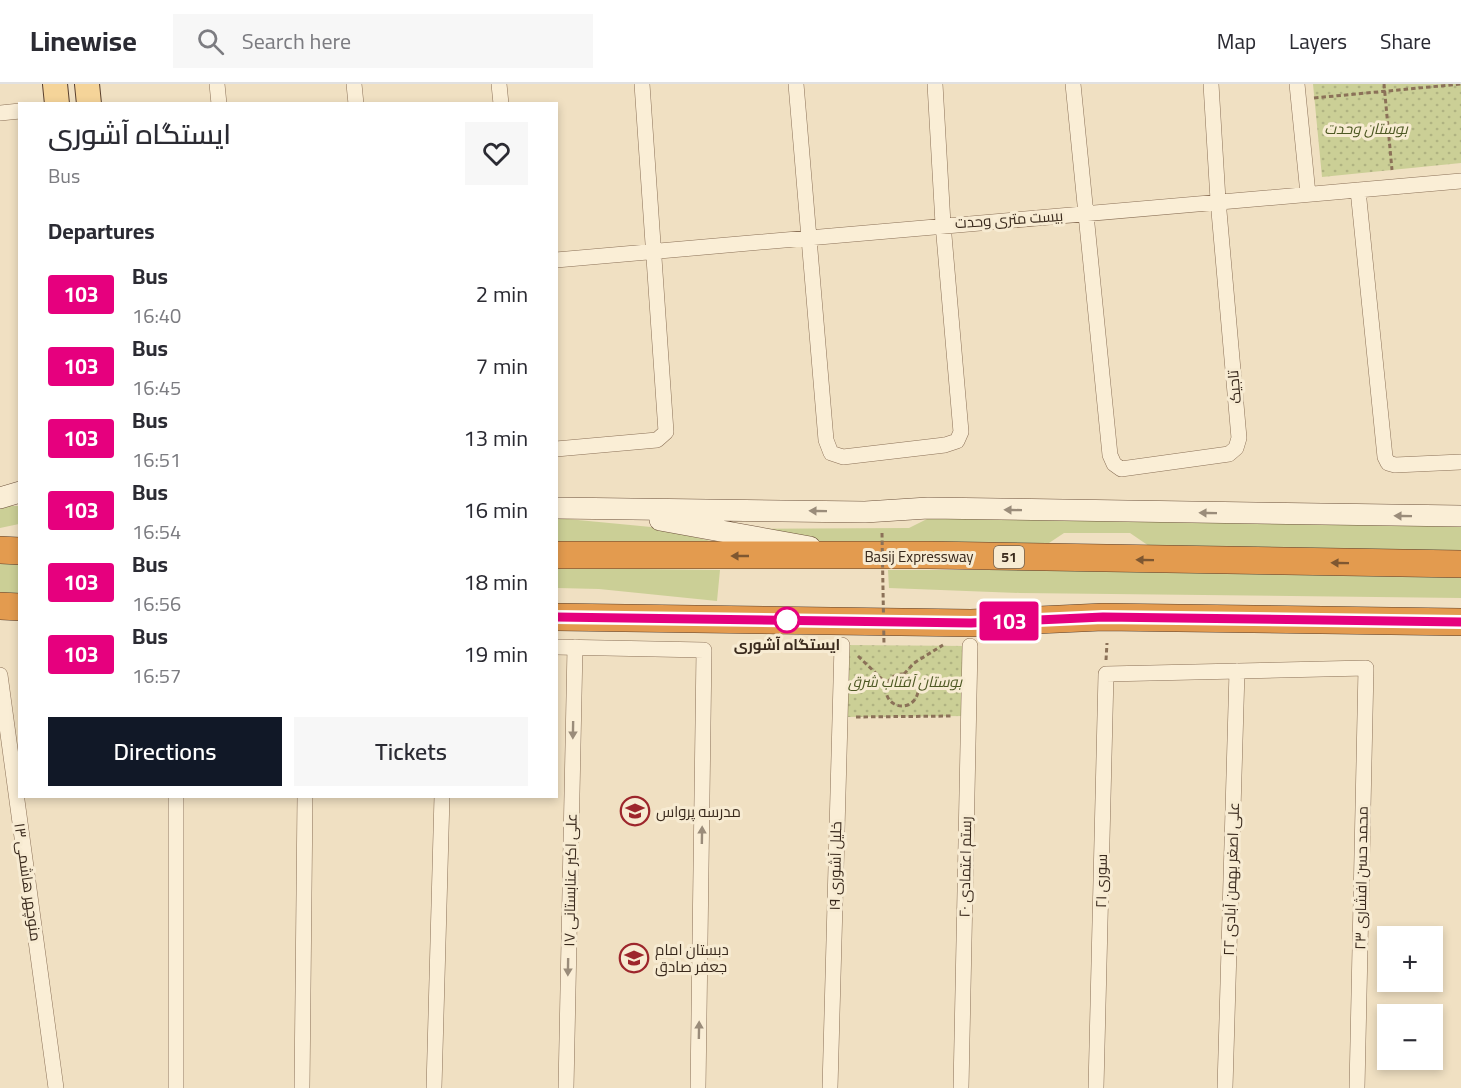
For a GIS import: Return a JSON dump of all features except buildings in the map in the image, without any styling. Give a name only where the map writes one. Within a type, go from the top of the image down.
[{"type":"highway","points":[[0,550],[18,550]]},
{"type":"highway","name":"Basij Expressway","points":[[558,555],[929,555],[1461,564]]},
{"type":"highway","points":[[0,606],[18,607]]},
{"type":"highway","points":[[558,617],[971,623],[1103,617],[1461,622]]},
{"type":"main road","points":[[55,84],[57,102]]},
{"type":"main road","points":[[87,84],[89,102]]},
{"type":"main road","points":[[558,508],[866,512],[928,508],[1461,516]]},
{"type":"main road","points":[[603,509],[864,556]]},
{"type":"street","points":[[217,84],[219,102]]},
{"type":"street","points":[[354,84],[356,102]]},
{"type":"street","points":[[499,84],[501,102]]},
{"type":"street","points":[[558,449],[657,440],[666,432],[642,84]]},
{"type":"street","points":[[796,84],[826,440],[831,453],[843,457],[945,446],[957,441],[961,432],[943,224],[935,84]]},
{"type":"street","points":[[1073,84],[1085,213]]},
{"type":"street","points":[[1211,84],[1218,200]]},
{"type":"street","points":[[1297,84],[1308,194]]},
{"type":"street","points":[[0,113],[18,111]]},
{"type":"street","name":"بیست متری وحدت","points":[[558,260],[943,224],[1461,181]]},
{"type":"street","points":[[1358,190],[1381,435],[1388,463],[1395,465],[1461,462]]},
{"type":"street","name":"تاجیک","points":[[1085,213],[1110,455],[1114,464],[1121,469],[1229,454],[1236,448],[1239,438],[1218,200]]},
{"type":"street","name":"خلیل آشوری ۱۹","points":[[830,1088],[842,645]]},
{"type":"street","name":"رستم اعتمادی ۲۰","points":[[961,1088],[970,646]]},
{"type":"street","points":[[558,647],[704,650],[698,1088]]},
{"type":"street","name":"علی اکبر عنابستانی ۱۷","points":[[566,1088],[575,647]]},
{"type":"street","name":"محمد حسن افشاری ۲۳","points":[[1237,671],[1366,668],[1357,1088]]},
{"type":"street","name":"سوری ۲۱","points":[[1095,1088],[1106,674],[1237,671]]},
{"type":"street","name":"علی اصغر بهمن آبادی ۲۲","points":[[1225,1088],[1237,671]]},
{"type":"street","name":"منوچهر هاشمی ۱۳","points":[[0,675],[56,1088]]},
{"type":"street","points":[[176,798],[176,1088]]},
{"type":"street","points":[[302,1088],[305,798]]},
{"type":"street","points":[[434,1088],[442,798]]},
{"type":"path","points":[[1384,84],[1392,170]]},
{"type":"path","points":[[1314,98],[1461,84]]},
{"type":"path","points":[[882,533],[884,645]]},
{"type":"path","points":[[842,645],[887,684]]},
{"type":"path","points":[[902,707],[888,700],[887,684],[893,676],[904,674],[914,663],[943,645]]},
{"type":"path","points":[[904,674],[916,683],[969,686]]},
{"type":"path","points":[[902,707],[916,699],[916,683]]},
{"type":"path","points":[[901,717],[902,707]]},
{"type":"path","points":[[839,717],[969,716]]},
{"type":"green space","name":"بوستان وحدت","points":[[1313,84],[1461,84],[1461,163],[1322,177]]},
{"type":"green space","points":[[0,506],[18,506],[18,524],[0,528]]},
{"type":"green space","points":[[931,517],[1461,525],[1461,551],[1149,546],[1130,533],[1064,533],[1046,545],[808,546],[713,529],[909,528]]},
{"type":"green space","points":[[558,518],[651,527],[728,545],[558,542]]},
{"type":"green space","points":[[0,562],[18,563],[18,594],[0,593]]},
{"type":"green space","points":[[558,568],[720,570],[717,601],[599,589],[558,588]]},
{"type":"green space","points":[[888,570],[1122,570],[1461,576],[1461,598],[1020,593],[889,588]]},
{"type":"green space","name":"بوستان آفتاب شرق","points":[[842,645],[970,646],[969,716],[839,717]]},
{"type":"bus line","name":"103","points":[[558,617],[971,623],[1103,617],[1461,622]]},
{"type":"place","name":"ایستگاه آشوری","points":[[787,620]]},
{"type":"place","name":"مدرسه پرواس","points":[[635,811]]},
{"type":"place","name":"دبستان امام جعفر صادق","points":[[634,958]]}]
